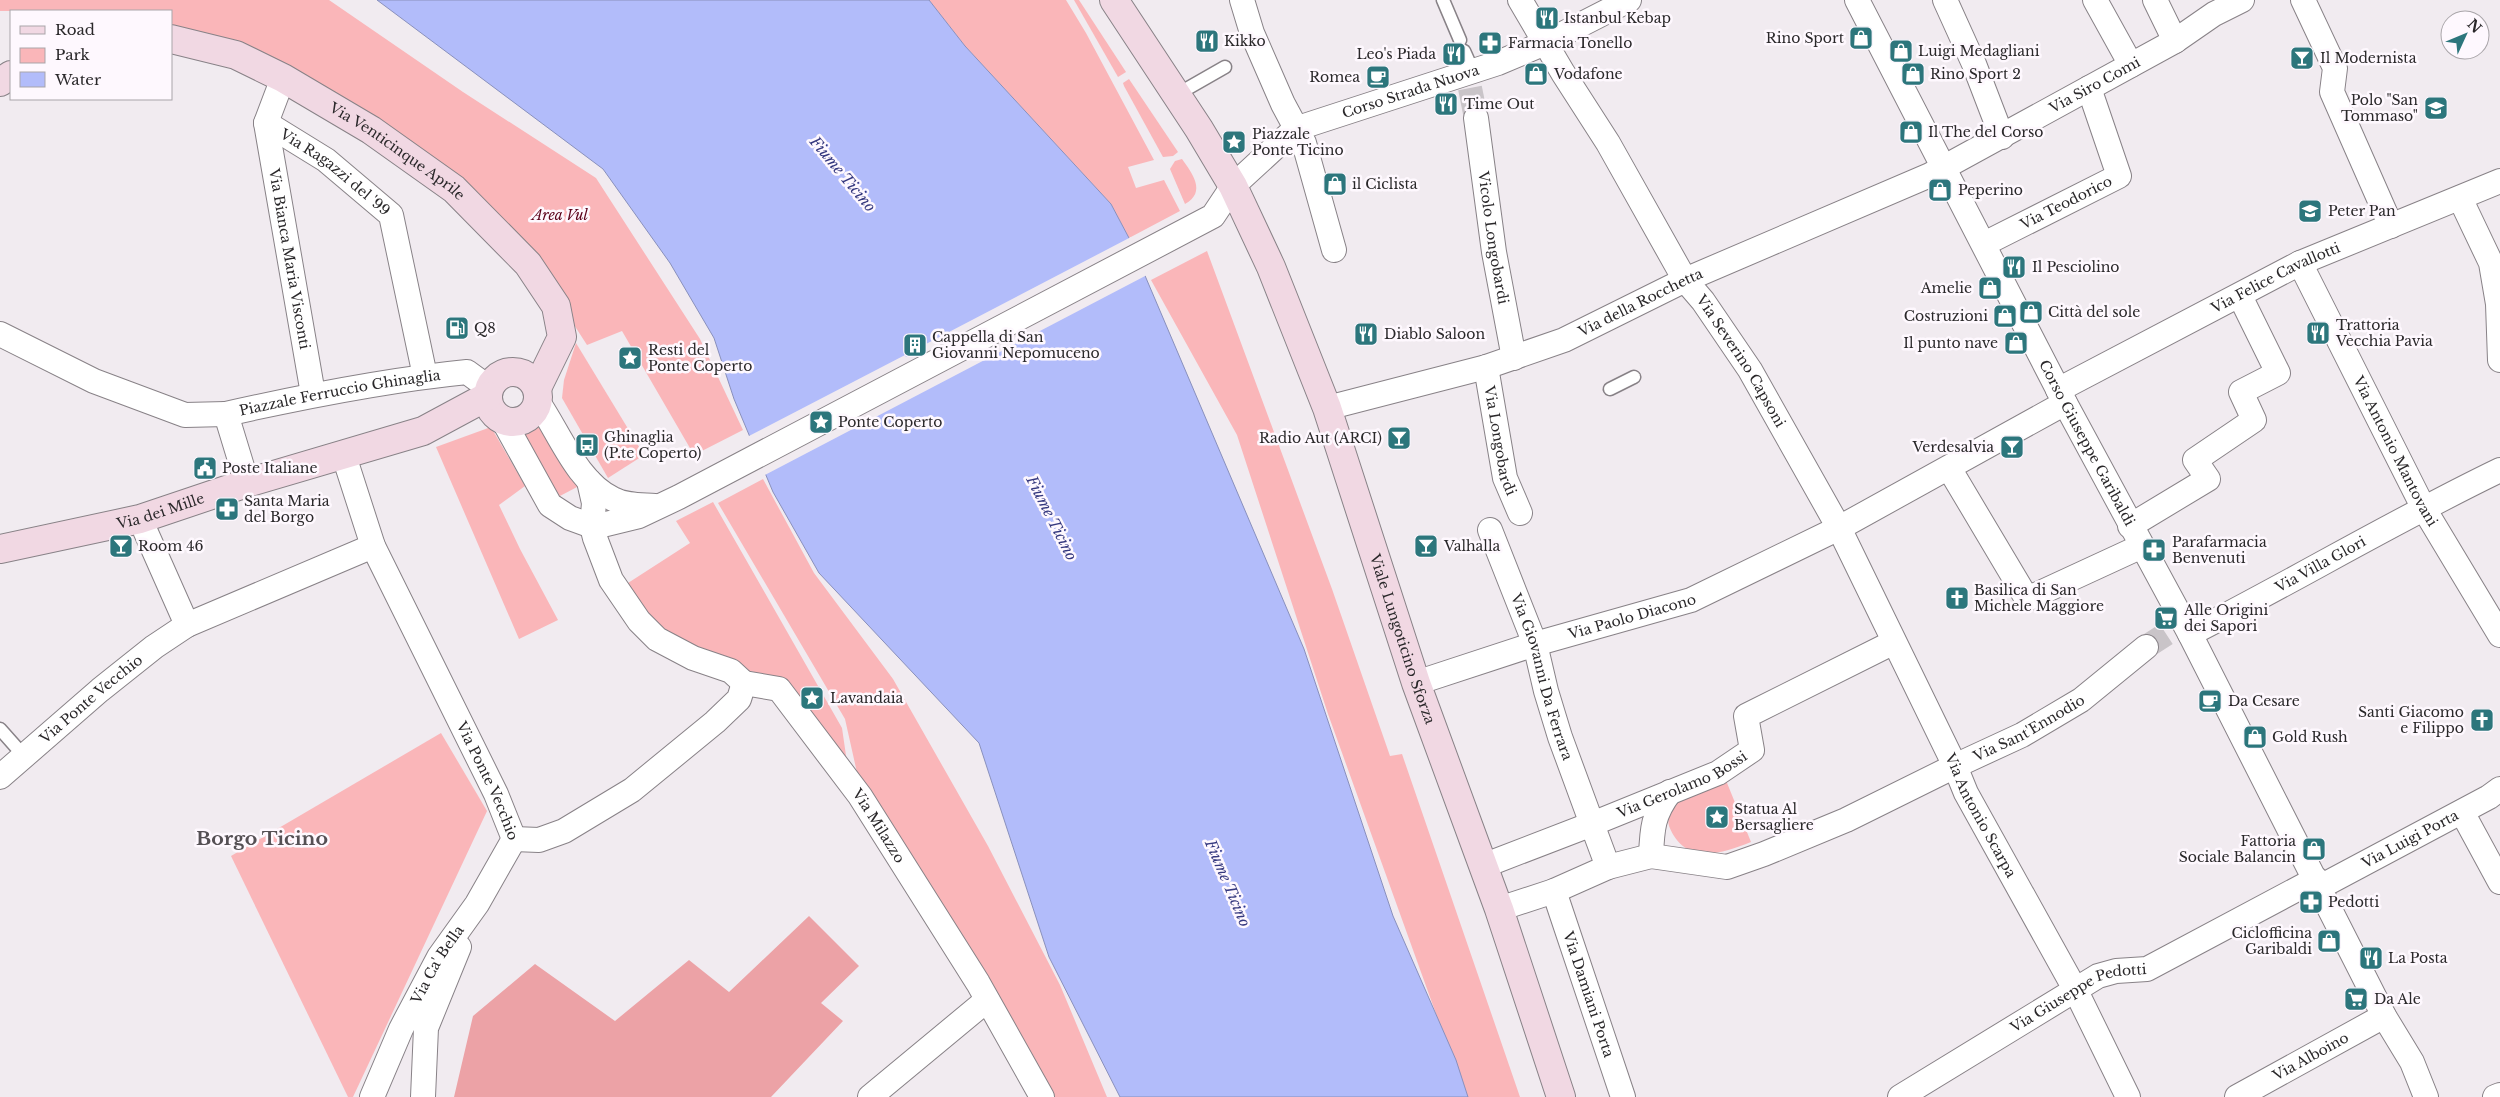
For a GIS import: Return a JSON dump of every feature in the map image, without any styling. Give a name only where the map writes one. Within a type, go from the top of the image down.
[{"type":"street","name":"Viale Lungoticino Sforza","points":[[1114,0],[1233,186],[1271,267],[1327,408],[1416,684],[1499,909],[1562,1097]]},
{"type":"street","points":[[1242,0],[1252,33],[1295,129],[1304,143],[1334,250]]},
{"type":"street","name":"Via Severino Capsoni","points":[[1520,0],[1608,143],[1685,280],[1703,301],[1750,370],[1838,528]]},
{"type":"street","name":"Corso Strada Nuova","points":[[1233,186],[1295,129],[1467,65],[1545,43],[1630,0]]},
{"type":"street","name":"Corso Giuseppe Garibaldi","points":[[1857,0],[1944,166],[2061,397],[2142,546],[2318,883],[2384,1016],[2412,1062],[2426,1097]]},
{"type":"street","points":[[1945,0],[1974,64],[2002,136]]},
{"type":"street","points":[[2095,0],[2131,66]]},
{"type":"street","points":[[2155,0],[2175,41]]},
{"type":"street","name":"Via Siro Comi","points":[[1944,166],[2131,66],[2175,41],[2214,14],[2242,0]]},
{"type":"street","points":[[2303,0],[2335,68],[2332,92],[2391,226]]},
{"type":"street","name":"Via Venticinque Aprile","points":[[172,39],[236,55],[283,78],[371,130],[454,189],[528,264],[556,306],[562,337],[532,388]]},
{"type":"street","points":[[266,123],[283,78]]},
{"type":"street","name":"Via Teodorico","points":[[1984,244],[2119,176],[2089,88]]},
{"type":"street","name":"Vicolo Longobardi","points":[[1476,118],[1494,252],[1514,358]]},
{"type":"street","name":"Via Ragazzi del '99","points":[[266,123],[326,160],[391,215],[425,376]]},
{"type":"street","name":"Via Bianca Maria Visconti","points":[[266,123],[302,342],[313,394]]},
{"type":"street","name":"Via della Rocchetta","points":[[1327,408],[1486,367],[1564,340],[1685,280],[1944,166]]},
{"type":"street","name":"Via Felice Cavallotti","points":[[1950,468],[2061,397],[2300,263],[2500,182]]},
{"type":"street","points":[[592,526],[639,516],[662,506],[1213,216],[1233,186]]},
{"type":"street","points":[[2460,198],[2491,263],[2498,304],[2500,360]]},
{"type":"street","name":"Via Antonio Mantovani","points":[[2300,263],[2424,507],[2500,636]]},
{"type":"street","points":[[2130,526],[2208,479],[2194,460],[2254,420],[2241,392],[2278,373],[2240,296]]},
{"type":"street","points":[[0,334],[94,381],[185,415],[226,414]]},
{"type":"street","name":"Via Longobardi","points":[[1486,367],[1505,478],[1520,512]]},
{"type":"street","name":"Piazzale Ferruccio Ghinaglia","points":[[247,483],[226,414],[313,394],[425,376],[468,372],[494,405],[550,505],[570,518],[592,526]]},
{"type":"street","points":[[532,388],[531,415],[524,420],[510,422],[494,405],[493,381],[506,373],[532,388],[589,481],[594,503],[592,526],[611,580],[639,621],[657,639],[693,658],[731,671],[744,683]]},
{"type":"street","name":"Via dei Mille","points":[[0,549],[140,518],[247,483],[344,456],[494,405]]},
{"type":"street","name":"Via Ponte Vecchio","points":[[344,456],[373,546],[496,794],[514,838],[539,840],[564,831],[632,790],[739,700],[744,683]]},
{"type":"street","points":[[1950,468],[2027,599],[2142,546]]},
{"type":"street","name":"Via Paolo Diacono","points":[[1416,684],[1535,644],[1691,600],[1838,528],[1950,468]]},
{"type":"street","name":"Via Villa Glori","points":[[2184,628],[2268,595],[2424,507],[2500,470]]},
{"type":"street","points":[[589,481],[614,500],[634,505],[662,506]]},
{"type":"street","points":[[592,526],[603,514],[634,505]]},
{"type":"street","points":[[140,518],[186,625]]},
{"type":"street","name":"Via Antonio Scarpa","points":[[1838,528],[1955,766],[1966,793],[2076,991],[2128,1097]]},
{"type":"street","name":"Via Giovanni Da Ferrara","points":[[1490,530],[1535,644],[1554,719],[1608,867]]},
{"type":"street","name":"Via Ponte Vecchio","points":[[0,777],[100,690],[154,647],[186,625],[373,546]]},
{"type":"street","name":"Via Gerolamo Bossi","points":[[1483,866],[1718,773],[1752,750],[1746,716],[1894,642]]},
{"type":"street","name":"Via Sant'Ennodio","points":[[1652,856],[1727,867],[1764,854],[1846,820],[1955,766],[2022,736],[2049,721],[2080,700],[2146,647]]},
{"type":"street","name":"Via Milazzo","points":[[744,683],[779,689],[860,796],[988,1000],[1042,1097]]},
{"type":"street","name":"Via Luigi Porta","points":[[2318,883],[2462,812],[2500,789]]},
{"type":"street","points":[[1499,909],[1554,891],[1608,867],[1652,856],[1652,829],[1658,807],[1670,792]]},
{"type":"street","points":[[2462,812],[2500,882]]},
{"type":"street","name":"Via Ca' Bella","points":[[372,1097],[402,1029],[439,957],[477,904],[514,838]]},
{"type":"street","name":"Via Giuseppe Pedotti","points":[[1900,1097],[2098,976],[2147,969],[2180,954],[2221,929],[2318,883]]},
{"type":"street","name":"Via Damiani Porta","points":[[1554,891],[1623,1097]]},
{"type":"street","points":[[423,1097],[426,1028],[477,904]]},
{"type":"street","points":[[870,1097],[988,1000]]},
{"type":"street","name":"Via Alboino","points":[[2237,1097],[2384,1016]]},
{"type":"street","points":[[2495,1097],[2500,1095]]},
{"type":"lane","points":[[1443,0],[1467,65]]},
{"type":"lane","points":[[1176,95],[1225,67]]},
{"type":"lane","points":[[1610,389],[1634,376]]},
{"type":"lane","points":[[0,729],[24,756]]},
{"type":"green space","name":"Area Vul","points":[[0,0],[329,0],[463,92],[596,178],[700,339],[743,430],[694,455],[622,331],[587,345],[531,258],[452,179],[172,38],[172,10],[0,11]]},
{"type":"green space","points":[[929,0],[1066,0],[1086,33],[1154,160],[1128,167],[1136,188],[1164,180],[1180,211],[1129,238],[1111,204],[965,46]]},
{"type":"green space","points":[[1074,0],[1079,0],[1126,72],[1118,77]]},
{"type":"green space","points":[[1129,79],[1178,152],[1173,156],[1163,157],[1124,86],[1123,83]]},
{"type":"green space","points":[[1182,159],[1196,182],[1195,194],[1185,204],[1170,169],[1175,161]]},
{"type":"green space","points":[[1207,251],[1332,589],[1390,756],[1402,754],[1520,1097],[1466,1097],[1328,714],[1237,435],[1151,280]]},
{"type":"green space","points":[[576,343],[644,455],[608,478],[562,398],[564,380]]},
{"type":"green space","points":[[544,424],[579,486],[558,497],[523,436]]},
{"type":"green space","points":[[491,427],[525,486],[499,505],[558,620],[519,639],[436,447]]},
{"type":"green space","points":[[763,479],[814,573],[893,679],[988,846],[1060,985],[1107,1097],[1054,1097],[858,777],[845,719],[718,503]]},
{"type":"green space","points":[[713,502],[842,728],[849,776],[770,676],[730,666],[659,635],[635,608],[628,583],[690,543],[676,521]]},
{"type":"green space","points":[[441,733],[487,811],[353,1097],[348,1097],[231,856]]},
{"type":"green space","points":[[1725,778],[1751,842],[1716,853],[1704,854],[1684,847],[1676,839],[1669,826],[1668,820],[1672,806],[1676,800],[1685,794]]},
{"type":"shaded area","points":[[809,916],[859,966],[821,1003],[843,1021],[771,1097],[454,1097],[473,1016],[535,964],[615,1021],[689,960],[729,992]]},
{"type":"water","name":"Fiume Ticino","points":[[377,0],[929,0],[965,46],[1111,204],[1129,238],[1304,649],[1393,916],[1456,1060],[1468,1097],[1120,1097],[1049,957],[979,743],[819,573],[773,492],[734,399],[714,338],[670,263],[603,169]]},
{"type":"pier","name":"Ponte Coperto","points":[[1131,237],[1147,275],[763,476],[747,437],[905,355],[906,357],[927,346],[926,344]]},
{"type":"tunnel","points":[[1470,88],[1476,118]]},
{"type":"tunnel","points":[[2146,647],[2177,627]]},
{"type":"place","name":"Istanbul Kebap","points":[[1547,18]]},
{"type":"place","name":"Rino Sport","points":[[1861,38]]},
{"type":"place","name":"Kikko","points":[[1207,41]]},
{"type":"place","name":"Farmacia Tonello","points":[[1490,43]]},
{"type":"place","name":"Luigi Medagliani","points":[[1901,51]]},
{"type":"place","name":"Leo's Piada","points":[[1454,54]]},
{"type":"place","name":"Il Modernista","points":[[2302,58]]},
{"type":"place","name":"Vodafone","points":[[1536,74]]},
{"type":"place","name":"Rino Sport 2","points":[[1913,74]]},
{"type":"place","name":"Romea","points":[[1378,77]]},
{"type":"place","name":"Time Out","points":[[1446,104]]},
{"type":"place","name":"Polo \"San Tommaso\"","points":[[2436,108]]},
{"type":"place","name":"Il The del Corso","points":[[1911,132]]},
{"type":"place","name":"Piazzale Ponte Ticino","points":[[1234,142]]},
{"type":"place","name":"il Ciclista","points":[[1335,184]]},
{"type":"place","name":"Peperino","points":[[1940,190]]},
{"type":"place","name":"Peter Pan","points":[[2310,211]]},
{"type":"place","name":"Il Pesciolino","points":[[2014,267]]},
{"type":"place","name":"Amelie","points":[[1990,288]]},
{"type":"place","name":"Città del sole","points":[[2031,312]]},
{"type":"place","name":"Costruzioni","points":[[2005,316]]},
{"type":"place","name":"Q8","points":[[457,328]]},
{"type":"place","name":"Trattoria Vecchia Pavia","points":[[2318,333]]},
{"type":"place","name":"Diablo Saloon","points":[[1366,334]]},
{"type":"place","name":"Il punto nave","points":[[2016,343]]},
{"type":"place","name":"Cappella di San Giovanni Nepomuceno","points":[[915,345]]},
{"type":"place","name":"Resti del Ponte Coperto","points":[[630,358]]},
{"type":"place","name":"Ponte Coperto","points":[[821,422]]},
{"type":"place","name":"Radio Aut (ARCI)","points":[[1399,438]]},
{"type":"place","name":"Ghinaglia (P.te Coperto)","points":[[587,445]]},
{"type":"place","name":"Verdesalvia","points":[[2012,447]]},
{"type":"place","name":"Poste Italiane","points":[[205,468]]},
{"type":"place","name":"Santa Maria del Borgo","points":[[227,509]]},
{"type":"place","name":"Room 46","points":[[121,546]]},
{"type":"place","name":"Valhalla","points":[[1426,546]]},
{"type":"place","name":"Parafarmacia Benvenuti","points":[[2154,550]]},
{"type":"place","name":"Basilica di San Michele Maggiore","points":[[1957,598]]},
{"type":"place","name":"Alle Origini dei Sapori","points":[[2166,618]]},
{"type":"place","name":"Lavandaia","points":[[812,698]]},
{"type":"place","name":"Da Cesare","points":[[2210,701]]},
{"type":"place","name":"Santi Giacomo e Filippo","points":[[2482,720]]},
{"type":"place","name":"Gold Rush","points":[[2255,737]]},
{"type":"place","name":"Statua Al Bersagliere","points":[[1717,817]]},
{"type":"place","name":"Fattoria Sociale Balancin","points":[[2314,849]]},
{"type":"place","name":"Pedotti","points":[[2311,902]]},
{"type":"place","name":"Ciclofficina Garibaldi","points":[[2329,941]]},
{"type":"place","name":"La Posta","points":[[2371,958]]},
{"type":"place","name":"Da Ale","points":[[2356,999]]},
{"type":"district","name":"Borgo Ticino","points":[[262,838]]}]
